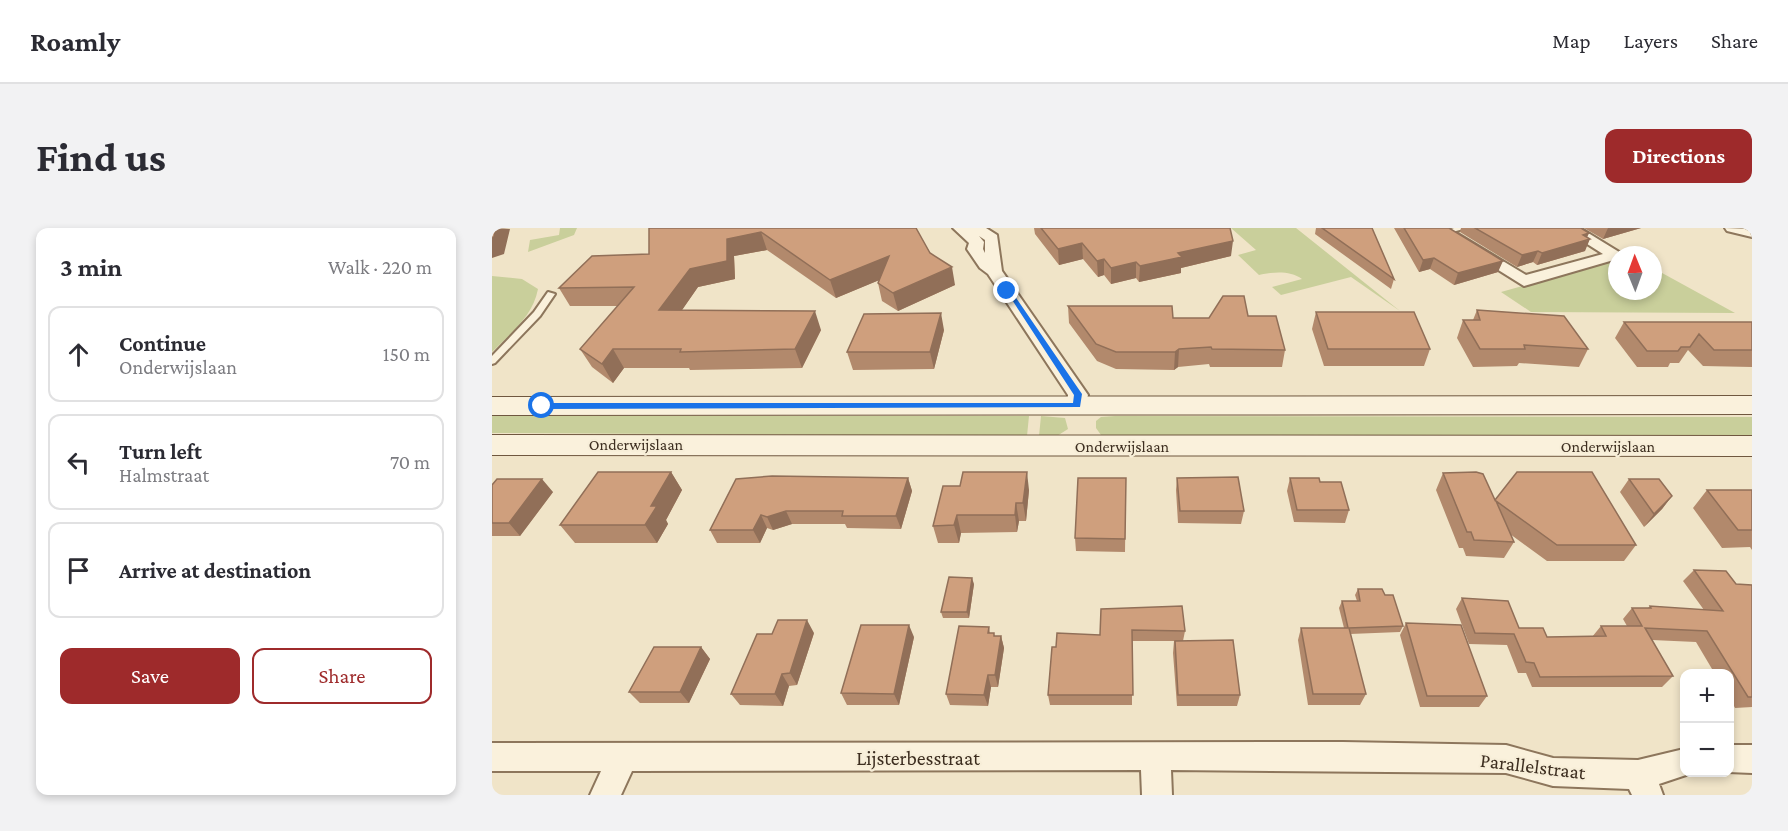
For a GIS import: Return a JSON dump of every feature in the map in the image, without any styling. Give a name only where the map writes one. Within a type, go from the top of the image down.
[{"type":"main road","points":[[492,406],[1752,405]]},
{"type":"main road","name":"Onderwijslaan","points":[[492,445],[1752,446]]},
{"type":"street","points":[[960,228],[974,238],[977,243],[975,249],[986,266],[994,271],[1078,394],[1077,405]]},
{"type":"street","points":[[976,228],[992,238],[994,271]]},
{"type":"street","points":[[1442,230],[1524,281],[1616,255],[1569,228]]},
{"type":"street","points":[[1732,228],[1752,233]]},
{"type":"street","name":"Lijsterbesstraat","points":[[492,757],[1343,756]]},
{"type":"street","name":"Parallelstraat","points":[[1343,756],[1506,759],[1553,772],[1643,785],[1680,764]]},
{"type":"street","points":[[604,795],[623,757]]},
{"type":"street","points":[[1156,758],[1157,795]]},
{"type":"street","points":[[1734,759],[1752,759]]},
{"type":"lane","points":[[1442,230],[1464,228]]},
{"type":"lane","points":[[492,361],[537,314],[551,294]]},
{"type":"green space","points":[[560,228],[577,228],[574,235],[528,252],[530,240],[559,235]]},
{"type":"green space","points":[[1231,228],[1296,228],[1400,311],[1351,277],[1281,295],[1272,287],[1302,279],[1287,273],[1259,275],[1238,255],[1256,250]]},
{"type":"green space","points":[[1608,262],[1608,300],[1662,300],[1662,273],[1735,313],[1531,312],[1501,292]]},
{"type":"green space","points":[[492,276],[522,279],[538,289],[526,316],[492,352]]},
{"type":"green space","points":[[492,416],[1029,416],[1027,436],[492,433]]},
{"type":"green space","points":[[1041,416],[1065,418],[1068,429],[1057,436],[1039,436]]},
{"type":"green space","points":[[1101,417],[1752,417],[1752,436],[1101,435],[1096,428],[1096,421]]},
{"type":"building","points":[[492,228],[496,228],[492,238]]},
{"type":"building","points":[[649,228],[916,228],[930,253],[952,267],[893,293],[878,283],[889,256],[830,280],[761,232],[727,239],[727,261],[690,269],[659,310],[815,311],[795,349],[680,352],[681,349],[613,349],[602,364],[580,349],[634,287],[559,288],[592,256],[649,254]]},
{"type":"building","points":[[1041,228],[1230,228],[1233,241],[1178,253],[1182,257],[1140,266],[1136,262],[1111,268],[1104,259],[1097,261],[1082,243],[1058,249]]},
{"type":"building","points":[[1322,228],[1372,228],[1394,279]]},
{"type":"building","points":[[1404,228],[1449,228],[1503,261],[1458,273],[1434,258],[1423,260]]},
{"type":"building","points":[[1475,228],[1581,228],[1589,233],[1583,235],[1590,239],[1542,253],[1538,251],[1522,255]]},
{"type":"building","points":[[1223,296],[1244,296],[1248,316],[1276,316],[1285,350],[1212,349],[1211,347],[1179,349],[1175,352],[1116,352],[1096,344],[1068,306],[1172,306],[1173,318],[1209,318]]},
{"type":"building","points":[[1477,310],[1564,316],[1588,349],[1524,345],[1525,349],[1480,349],[1463,320],[1480,320]]},
{"type":"building","points":[[1316,312],[1414,312],[1430,349],[1328,349]]},
{"type":"building","points":[[941,313],[930,352],[847,352],[864,314]]},
{"type":"building","points":[[1624,322],[1752,322],[1752,350],[1714,350],[1699,334],[1690,347],[1681,347],[1678,351],[1647,351]]},
{"type":"building","points":[[598,472],[671,472],[651,506],[657,506],[645,525],[560,525]]},
{"type":"building","points":[[963,472],[1027,472],[1023,503],[1016,503],[1015,515],[957,515],[954,525],[933,526],[943,486],[960,486]]},
{"type":"building","points":[[1476,472],[1483,474],[1495,500],[1517,472],[1592,472],[1636,545],[1557,545],[1496,501],[1514,542],[1474,540],[1471,532],[1467,532],[1443,473]]},
{"type":"building","points":[[772,476],[908,478],[896,516],[842,516],[843,511],[786,511],[767,517],[761,515],[753,530],[710,530],[736,479]]},
{"type":"building","points":[[1238,477],[1244,511],[1180,511],[1177,478]]},
{"type":"building","points":[[1078,478],[1126,478],[1125,539],[1075,538]]},
{"type":"building","points":[[1290,478],[1319,478],[1320,482],[1341,482],[1349,510],[1297,510]]},
{"type":"building","points":[[497,479],[542,479],[509,523],[492,523],[492,485]]},
{"type":"building","points":[[1629,479],[1659,479],[1672,496],[1654,514]]},
{"type":"building","points":[[1707,490],[1752,490],[1752,530],[1738,530]]},
{"type":"building","points":[[1694,570],[1726,571],[1736,584],[1752,585],[1752,697],[1748,697],[1734,674],[1734,669],[1731,669],[1707,631],[1645,628],[1673,676],[1540,677],[1534,663],[1526,662],[1514,634],[1475,633],[1462,598],[1508,601],[1519,628],[1543,628],[1547,637],[1606,636],[1601,626],[1642,626],[1632,608],[1651,608],[1650,606],[1723,611]]},
{"type":"building","points":[[949,577],[972,578],[967,612],[941,612]]},
{"type":"building","points":[[1358,589],[1382,589],[1385,595],[1393,595],[1403,626],[1348,628],[1342,601],[1360,601]]},
{"type":"building","points":[[1182,606],[1185,631],[1132,630],[1133,695],[1048,695],[1052,647],[1056,647],[1057,633],[1100,635],[1101,609]]},
{"type":"building","points":[[778,620],[807,620],[790,673],[782,674],[775,694],[731,694],[757,634],[772,634]]},
{"type":"building","points":[[1406,623],[1461,625],[1487,696],[1427,696]]},
{"type":"building","points":[[861,625],[909,625],[894,694],[841,693]]},
{"type":"building","points":[[959,626],[989,627],[988,633],[1001,636],[995,675],[988,675],[984,695],[946,694]]},
{"type":"building","points":[[1301,628],[1349,628],[1366,694],[1313,694]]},
{"type":"building","points":[[1233,640],[1240,695],[1178,695],[1175,641]]},
{"type":"building","points":[[654,647],[701,647],[680,692],[629,692]]},
{"type":"route","points":[[542,406],[1077,405],[1078,394],[1007,291]]}]
